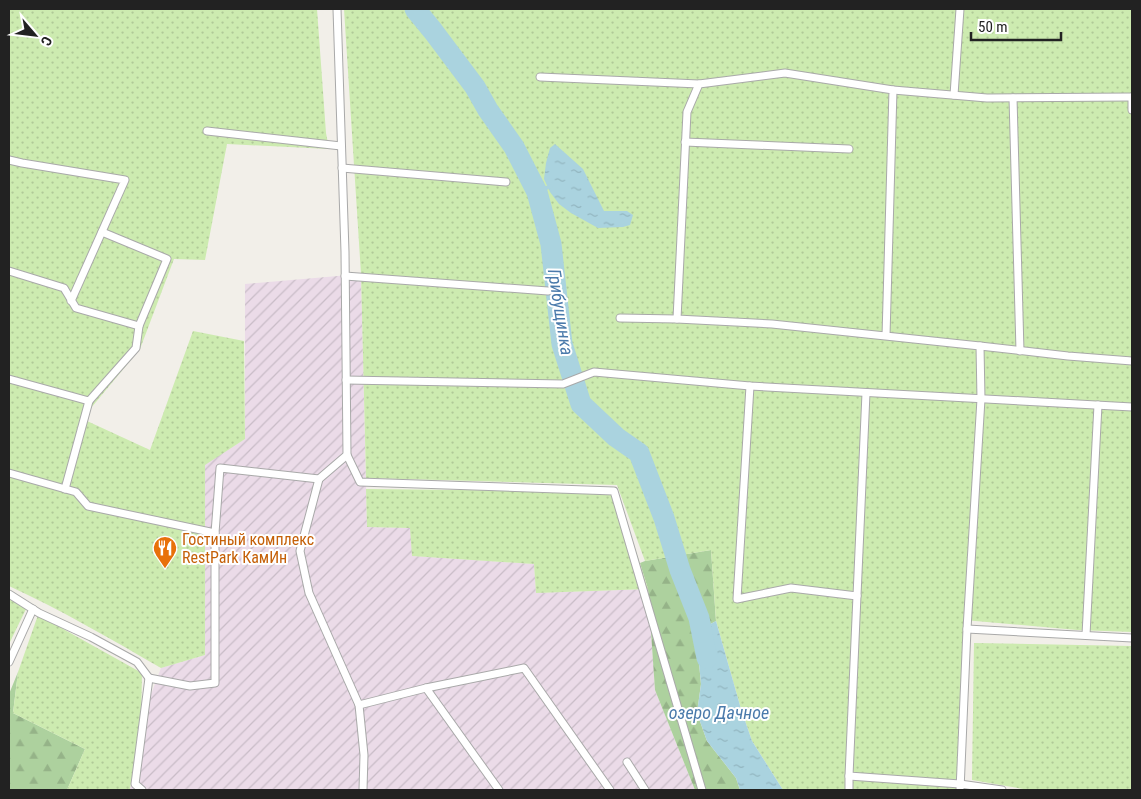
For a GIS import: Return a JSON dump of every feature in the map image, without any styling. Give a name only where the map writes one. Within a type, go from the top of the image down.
[{"type":"lane","points":[[337,9],[345,276],[346,455],[360,482],[614,491],[702,790]]},
{"type":"lane","points":[[954,95],[960,9]]},
{"type":"lane","points":[[540,77],[699,84],[785,74],[894,90],[987,98],[1132,97],[1132,110]]},
{"type":"lane","points":[[677,319],[687,112],[699,84]]},
{"type":"lane","points":[[886,336],[894,90]]},
{"type":"lane","points":[[1013,98],[1020,351]]},
{"type":"lane","points":[[207,131],[341,146]]},
{"type":"lane","points":[[686,142],[848,149]]},
{"type":"lane","points":[[9,160],[125,180],[71,301]]},
{"type":"lane","points":[[342,168],[506,182]]},
{"type":"lane","points":[[65,489],[89,401],[136,348],[139,326],[167,259],[102,232]]},
{"type":"lane","points":[[9,271],[64,288],[76,308],[139,326]]},
{"type":"lane","points":[[345,276],[548,291]]},
{"type":"lane","points":[[620,318],[772,324],[1020,351],[1132,361]]},
{"type":"lane","points":[[960,787],[967,629],[981,399],[980,346]]},
{"type":"lane","points":[[346,380],[563,384],[594,372],[750,386],[1132,407]]},
{"type":"lane","points":[[9,379],[89,401]]},
{"type":"lane","points":[[750,386],[737,599],[791,588],[857,596]]},
{"type":"lane","points":[[849,790],[866,393]]},
{"type":"lane","points":[[1086,635],[1098,405]]},
{"type":"lane","points":[[346,455],[320,480],[300,551],[309,593],[360,705],[364,755],[363,790]]},
{"type":"lane","points":[[9,594],[39,613],[91,637],[137,662],[149,678],[190,686],[215,683],[215,533],[220,468],[320,480]]},
{"type":"lane","points":[[9,473],[76,492],[88,506],[215,533]]},
{"type":"lane","points":[[9,662],[33,609]]},
{"type":"lane","points":[[967,629],[1132,638]]},
{"type":"lane","points":[[360,705],[426,688],[524,668],[610,790]]},
{"type":"lane","points":[[142,790],[135,784],[149,678]]},
{"type":"lane","points":[[426,688],[499,790]]},
{"type":"lane","points":[[627,762],[645,790]]},
{"type":"lane","points":[[849,776],[1002,790]]},
{"type":"shaded area","points":[[361,274],[367,527],[411,528],[413,556],[534,564],[536,593],[648,589],[655,690],[695,790],[130,789],[141,721],[161,668],[205,655],[205,464],[245,439],[245,284]]},
{"type":"green space","points":[[9,9],[317,9],[326,133],[329,149],[227,144],[205,260],[174,259],[140,349],[91,408],[87,421],[150,450],[193,331],[244,341],[245,439],[205,465],[205,655],[161,668],[67,615],[9,586]]},
{"type":"green space","points":[[344,9],[1132,9],[1132,632],[1077,630],[964,620],[959,790],[783,790],[752,741],[741,709],[716,621],[711,550],[645,561],[617,485],[366,478],[361,274]]},
{"type":"green space","points":[[366,489],[564,491],[612,495],[634,545],[648,589],[536,593],[534,564],[412,556],[410,528],[367,527]]},
{"type":"green space","points":[[711,550],[716,621],[696,632],[701,684],[697,713],[707,741],[736,778],[740,790],[695,790],[655,690],[648,589],[640,563]]},
{"type":"green space","points":[[9,599],[27,607],[9,644]]},
{"type":"green space","points":[[38,615],[142,673],[141,721],[131,790],[67,790],[85,749],[13,713],[18,672]]},
{"type":"green space","points":[[974,643],[1132,646],[1132,790],[1029,790],[972,780]]},
{"type":"green space","points":[[18,672],[13,713],[85,749],[67,790],[9,790],[9,694]]},
{"type":"water","points":[[555,144],[583,169],[604,211],[627,211],[633,215],[630,225],[598,228],[559,204],[550,192],[544,179],[550,148]]},
{"type":"water","name":"озеро Дачное","points":[[716,621],[752,741],[783,790],[740,790],[736,778],[707,741],[697,713],[701,684],[696,632]]},
{"type":"waterway","name":"Грибущинка","points":[[415,9],[475,87],[488,110],[514,147],[537,192],[551,244],[562,344],[581,404],[616,437],[639,453],[699,618],[707,658]]},
{"type":"waterway","points":[[537,192],[551,186]]},
{"type":"place","name":"Гостиный комплекс RestPark КамИн","points":[[165,569]]}]
